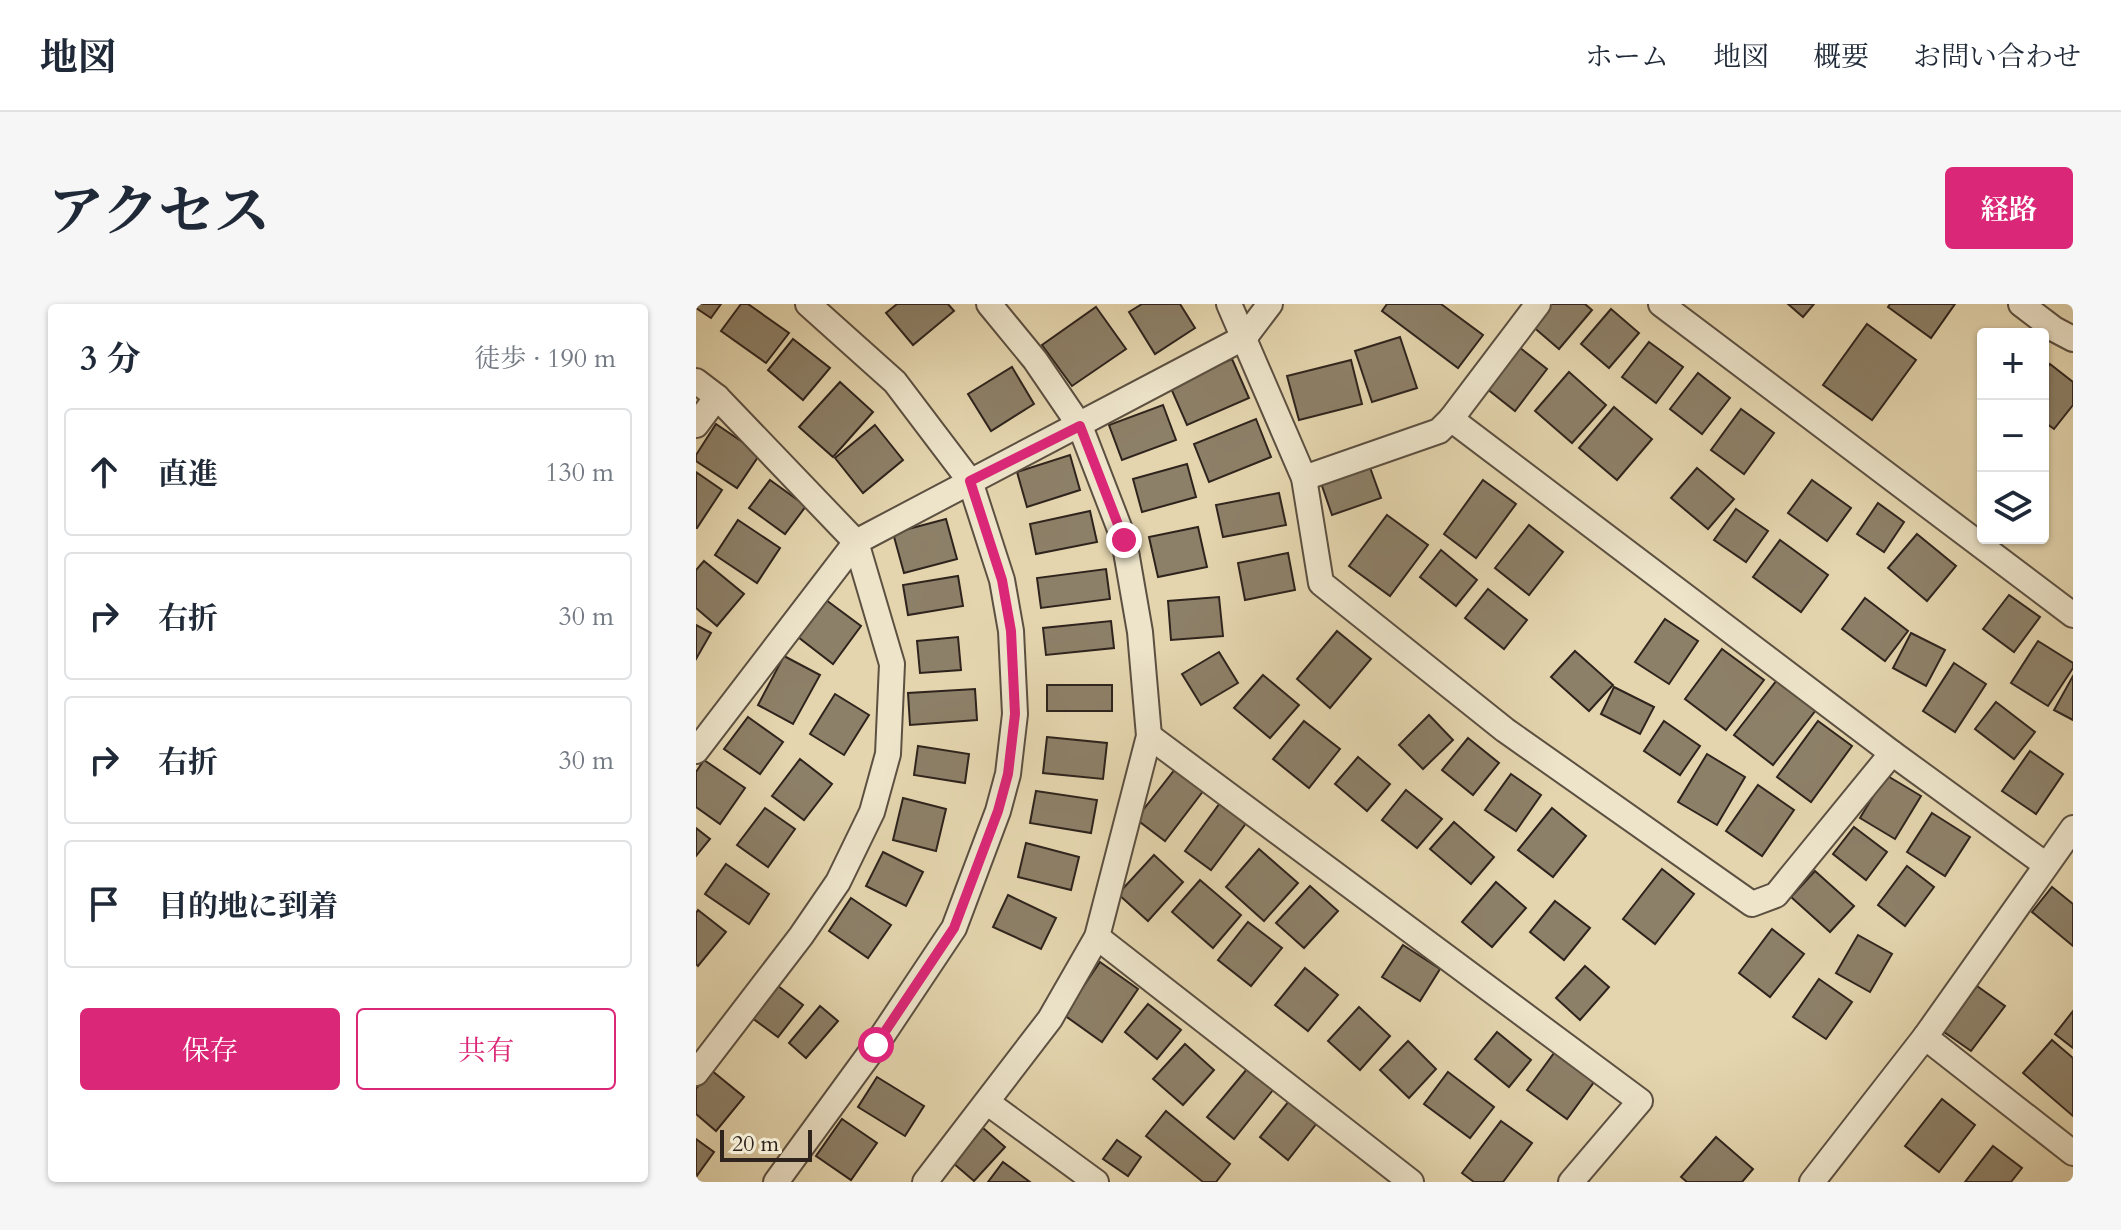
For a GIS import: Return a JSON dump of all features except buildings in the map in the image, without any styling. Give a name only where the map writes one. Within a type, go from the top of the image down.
[{"type":"street","points":[[776,1182],[876,1045],[954,928],[998,811],[1008,774],[1015,714],[1011,631],[1002,580],[970,481],[895,382],[808,304]]},
{"type":"street","points":[[925,1182],[1050,1019],[1097,937],[1149,736],[1140,632],[1124,540],[1080,426],[1035,360],[989,304]]},
{"type":"street","points":[[1229,304],[1304,478],[1321,583],[1505,730],[1752,904],[1776,895],[1892,753]]},
{"type":"street","points":[[696,751],[856,542],[1245,337],[1270,304]]},
{"type":"street","points":[[1304,478],[1439,431],[1538,304]]},
{"type":"street","points":[[1661,304],[2073,615]]},
{"type":"street","points":[[2021,304],[2073,339]]},
{"type":"street","points":[[696,381],[717,397],[856,542],[892,664],[888,754],[872,812],[838,882],[696,1073]]},
{"type":"street","points":[[696,425],[717,397]]},
{"type":"street","points":[[1451,419],[1892,753],[2046,865]]},
{"type":"street","points":[[1149,736],[1640,1101],[1571,1182]]},
{"type":"street","points":[[1812,1182],[1925,1037],[2073,828]]},
{"type":"street","points":[[1097,937],[1411,1182]]},
{"type":"street","points":[[1925,1037],[2073,1153]]},
{"type":"street","points":[[988,1103],[1096,1182]]},
{"type":"route","points":[[876,1045],[954,928],[998,811],[1008,774],[1015,714],[1011,631],[1002,580],[970,481],[1080,426],[1124,540]]}]
